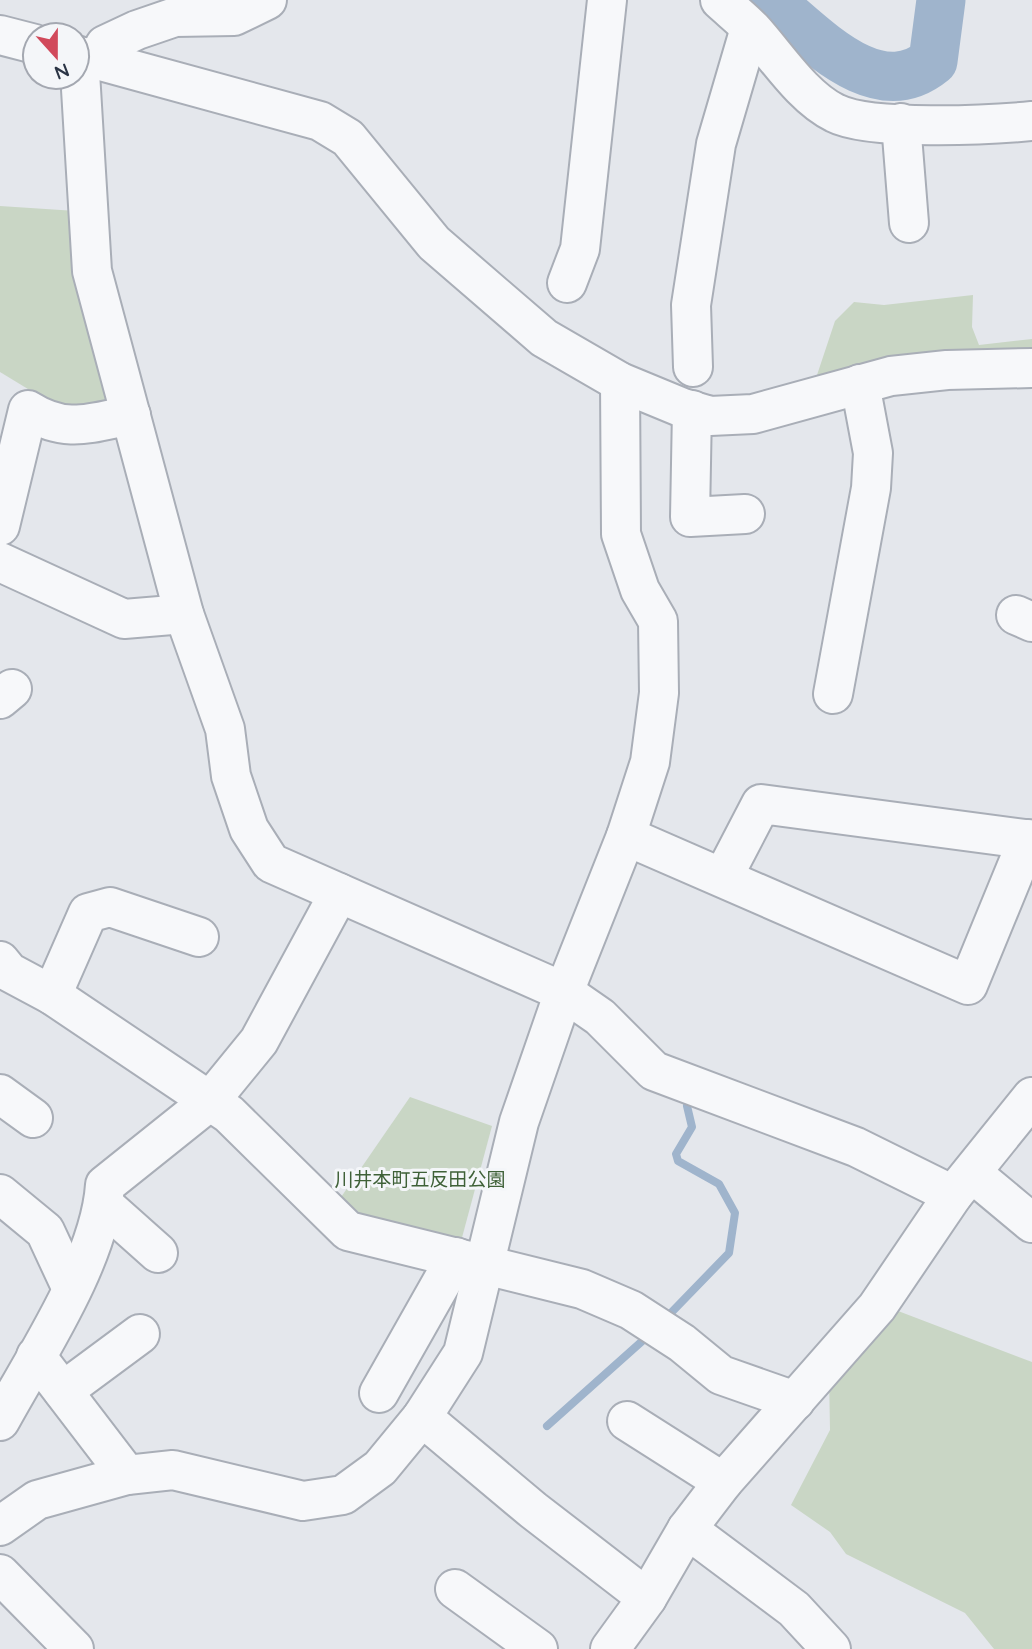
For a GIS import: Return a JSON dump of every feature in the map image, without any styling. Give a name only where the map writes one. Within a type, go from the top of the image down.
[{"type":"street","points":[[91,53],[137,30],[175,17],[234,16],[267,0]]},
{"type":"street","points":[[567,283],[580,249],[607,0]]},
{"type":"street","points":[[720,0],[750,28],[797,82],[835,113],[901,123],[983,126],[1032,121]]},
{"type":"street","points":[[693,367],[691,305],[716,144],[750,28]]},
{"type":"street","points":[[0,36],[21,41]]},
{"type":"street","points":[[91,59],[320,121],[348,138],[434,243],[544,338],[620,382],[710,416],[753,414],[860,384],[947,370],[1032,368]]},
{"type":"street","points":[[85,91],[92,271],[184,614],[225,729],[231,776],[249,829],[271,863],[564,992],[600,1017],[654,1071],[963,1184],[1032,1223]]},
{"type":"street","points":[[901,123],[909,223]]},
{"type":"street","points":[[379,1392],[470,1260],[564,992],[626,836],[650,762],[659,694],[658,621],[640,590],[621,534],[620,382]]},
{"type":"street","points":[[834,694],[871,488],[873,453],[860,384]]},
{"type":"street","points":[[0,526],[28,410],[45,421],[68,427],[131,415]]},
{"type":"street","points":[[692,410],[690,517],[745,514]]},
{"type":"street","points":[[0,562],[124,619],[184,614]]},
{"type":"street","points":[[626,836],[968,985],[1030,839],[761,804],[723,877]]},
{"type":"street","points":[[0,1421],[72,1289],[97,1229],[104,1185],[210,1101],[259,1041],[339,893]]},
{"type":"street","points":[[52,995],[88,913],[110,907],[199,937]]},
{"type":"street","points":[[0,961],[9,972],[52,995],[229,1114],[348,1231],[582,1289],[631,1310],[682,1343],[721,1375],[795,1401]]},
{"type":"street","points":[[610,1649],[647,1598],[687,1530],[723,1482],[877,1307],[963,1184],[1032,1097]]},
{"type":"street","points":[[0,1194],[45,1231],[72,1289]]},
{"type":"street","points":[[103,1204],[158,1253]]},
{"type":"street","points":[[0,1526],[37,1500],[127,1475],[173,1470],[303,1501],[343,1495],[380,1468],[422,1417],[463,1353],[470,1260]]},
{"type":"street","points":[[63,1391],[140,1334]]},
{"type":"street","points":[[36,1356],[127,1475]]},
{"type":"street","points":[[422,1417],[533,1510],[647,1598]]},
{"type":"street","points":[[627,1421],[723,1482]]},
{"type":"street","points":[[687,1530],[794,1609],[831,1649]]},
{"type":"street","points":[[0,1574],[74,1649]]},
{"type":"street","points":[[455,1588],[538,1649]]},
{"type":"green space","points":[[0,206],[76,211],[121,407],[74,417],[0,372]]},
{"type":"green space","points":[[973,295],[972,327],[979,345],[1032,339],[1032,353],[816,378],[835,321],[854,302],[884,305]]},
{"type":"green space","name":"川井本町五反田公園","points":[[410,1097],[492,1126],[460,1245],[345,1219],[337,1203]]},
{"type":"green space","points":[[885,1306],[1032,1362],[1032,1649],[994,1649],[965,1613],[846,1554],[830,1532],[791,1505],[830,1430],[829,1375]]},
{"type":"waterway","points":[[775,0],[776,6],[830,51],[870,73],[891,76],[912,73],[933,61],[941,0]]},
{"type":"waterway","points":[[666,1318],[729,1253],[735,1213],[719,1184],[678,1161],[676,1154],[692,1127],[687,1106]]},
{"type":"waterway","points":[[547,1426],[649,1335]]}]
